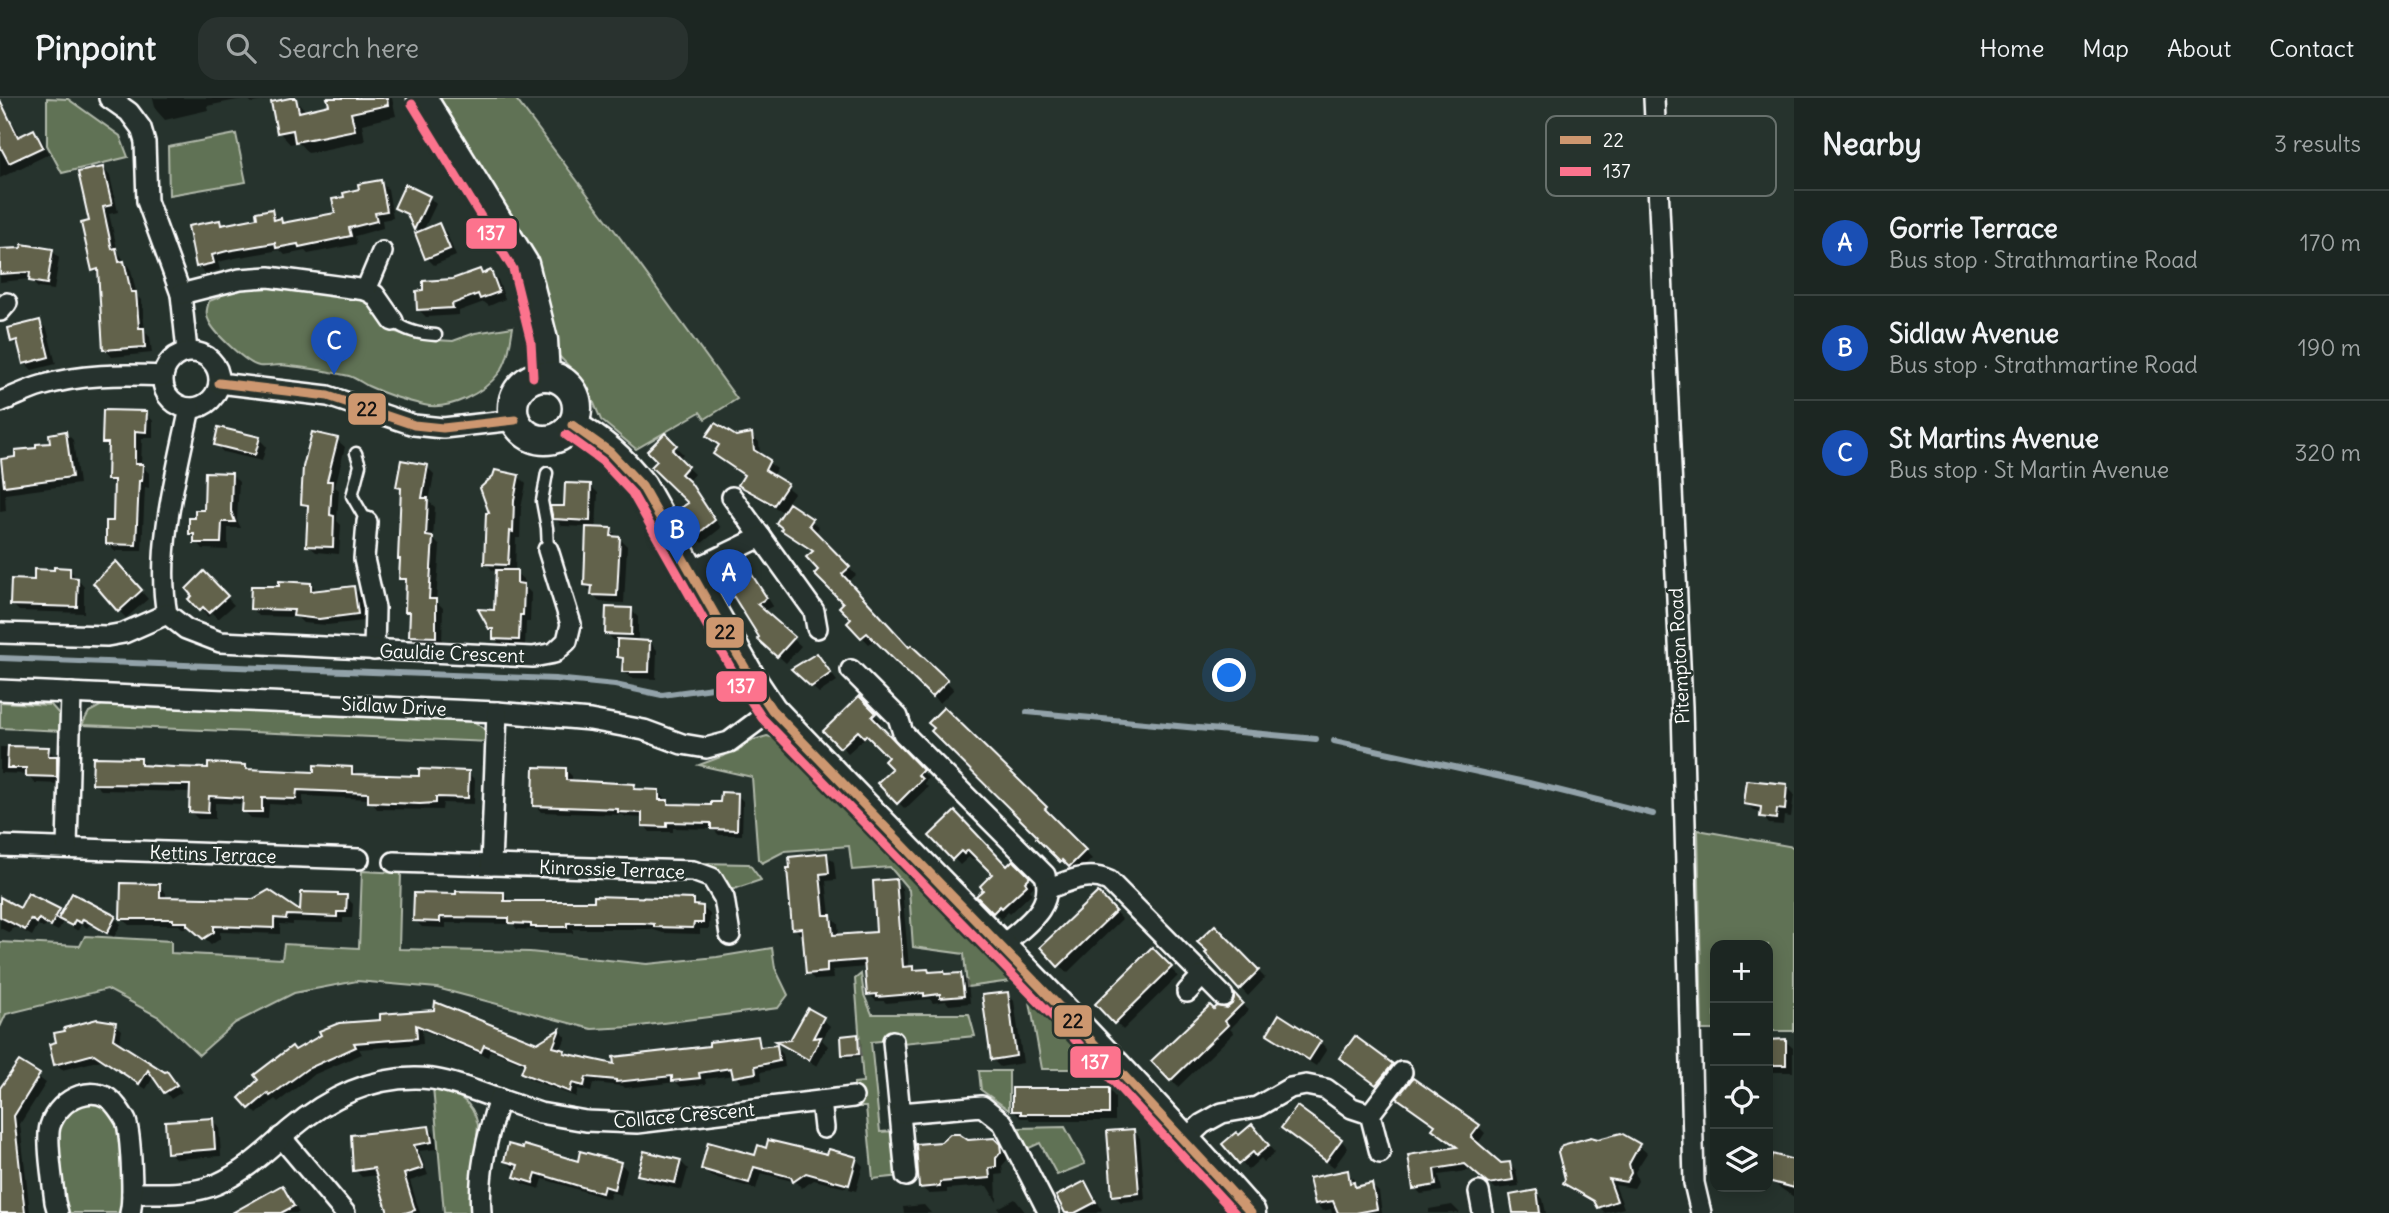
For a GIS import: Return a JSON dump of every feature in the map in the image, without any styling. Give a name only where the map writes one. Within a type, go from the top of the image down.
[{"type":"street","points":[[109,98],[129,112],[141,128],[145,142],[147,201],[181,294],[187,351]]},
{"type":"street","points":[[422,98],[524,264],[543,340],[545,376]]},
{"type":"street","name":"Pitempton Road","points":[[1654,98],[1655,116]]},
{"type":"street","name":"Pitempton Road","points":[[1659,196],[1682,707],[1694,1183],[1701,1213]]},
{"type":"street","points":[[366,290],[382,252]]},
{"type":"street","points":[[181,294],[240,279],[269,277],[366,290],[375,295],[393,321]]},
{"type":"street","points":[[187,351],[198,352],[207,356],[219,373],[219,383],[213,398],[206,404],[190,408],[181,406],[166,395],[163,376],[171,359],[187,351]]},
{"type":"street","points":[[2,396],[84,378],[124,374],[163,376]]},
{"type":"street","points":[[535,378],[556,378],[566,384],[577,404],[572,425],[565,433],[547,440],[528,435],[515,420],[513,410],[519,390],[535,378]]},
{"type":"street","points":[[219,383],[328,396],[414,425],[443,428],[515,420]]},
{"type":"street","points":[[0,633],[107,636],[167,614],[166,525],[190,408]]},
{"type":"street","points":[[572,425],[601,442],[622,460],[642,486],[752,680],[772,710],[1186,1139],[1240,1210]]},
{"type":"street","points":[[732,497],[814,611],[817,628]]},
{"type":"street","points":[[367,522],[364,559],[375,608],[374,650]]},
{"type":"street","points":[[691,570],[761,537]]},
{"type":"street","name":"Gauldie Crescent","points":[[167,614],[186,629],[220,642],[533,657],[554,653],[567,641],[571,624],[548,550]]},
{"type":"street","points":[[851,670],[898,717],[903,733],[1045,875],[1049,888],[1045,905],[1002,946]]},
{"type":"street","name":"Sidlaw Drive","points":[[0,690],[497,712],[590,720],[631,727],[682,744],[706,748],[729,742],[772,710]]},
{"type":"street","points":[[67,848],[71,693]]},
{"type":"street","points":[[491,865],[497,712]]},
{"type":"street","name":"Kettins Terrace","points":[[0,846],[359,859]]},
{"type":"street","name":"Kinrossie Terrace","points":[[394,862],[693,872],[712,878],[724,898],[730,935]]},
{"type":"street","points":[[1049,888],[1084,876],[1097,875],[1109,881],[1223,996]]},
{"type":"street","points":[[1187,992],[1202,976]]},
{"type":"street","points":[[893,1041],[906,1176]]},
{"type":"street","points":[[1370,1114],[1402,1072]]},
{"type":"street","name":"Collace Crescent","points":[[131,1203],[214,1186],[239,1174],[315,1109],[344,1093],[374,1084],[406,1079],[432,1079],[456,1084],[540,1113],[586,1121],[637,1123],[853,1097]]},
{"type":"street","points":[[1186,1139],[1202,1124],[1222,1113],[1257,1107],[1290,1088],[1306,1085],[1326,1089],[1352,1108],[1370,1114]]},
{"type":"street","points":[[58,1213],[49,1129],[57,1108],[75,1096],[97,1094],[116,1104],[127,1123],[131,1203]]},
{"type":"street","points":[[481,1213],[480,1194],[487,1134],[499,1099]]},
{"type":"street","points":[[821,1101],[824,1128]]},
{"type":"street","points":[[901,1113],[982,1106],[1003,1123],[1049,1213]]},
{"type":"street","points":[[1370,1114],[1380,1153]]},
{"type":"street","points":[[281,1137],[345,1213]]},
{"type":"street","points":[[1479,1192],[1483,1213]]},
{"type":"lane","points":[[393,321],[401,328],[419,334],[436,334]]},
{"type":"lane","points":[[356,453],[360,465],[352,496],[367,522]]},
{"type":"lane","name":"Gauldie Crescent","points":[[547,473],[542,501],[548,550]]},
{"type":"green space","points":[[47,98],[68,99],[120,136],[128,157],[62,173],[47,145]]},
{"type":"green space","points":[[437,98],[515,98],[737,399],[705,419],[700,412],[636,449],[601,420],[586,384],[556,353]]},
{"type":"green space","points":[[236,134],[246,182],[169,195],[168,147]]},
{"type":"green space","points":[[268,286],[367,298],[381,318],[396,332],[418,339],[453,341],[475,333],[513,327],[507,357],[499,373],[484,387],[455,403],[434,406],[388,394],[349,376],[281,365],[259,366],[247,360],[224,340],[212,326],[207,311],[209,301],[220,297],[223,291]]},
{"type":"green space","points":[[0,702],[51,705],[60,715],[64,731],[0,728]]},
{"type":"green space","points":[[102,705],[472,720],[484,729],[490,742],[82,725],[89,712]]},
{"type":"green space","points":[[767,736],[785,741],[1018,980],[967,987],[964,954],[913,947],[909,890],[890,867],[852,870],[849,846],[785,851],[762,863],[758,859],[752,777],[699,765]]},
{"type":"green space","points":[[1698,830],[1794,847],[1794,1031],[1773,1031],[1773,940],[1710,940],[1710,1030],[1702,1030]]},
{"type":"green space","points":[[702,863],[749,864],[761,880],[731,890],[719,872]]},
{"type":"green space","points":[[362,871],[401,873],[399,949],[530,952],[647,964],[772,948],[775,968],[788,995],[778,1008],[632,1027],[592,1029],[437,988],[357,981],[294,993],[235,1023],[199,1055],[159,1017],[107,989],[6,1014],[0,1027],[0,942],[80,946],[85,936],[171,941],[171,953],[282,959],[284,944],[359,948]]},
{"type":"green space","points":[[861,974],[864,995],[872,1014],[969,1014],[975,1036],[902,1043],[900,1039],[871,1042],[880,1132],[895,1131],[901,1176],[873,1179],[866,1107],[854,1107],[854,1083],[863,1082],[855,979]]},
{"type":"green space","points":[[1027,985],[1105,1069],[1042,1069]]},
{"type":"green space","points":[[979,1071],[1009,1071],[1009,1110],[981,1090]]},
{"type":"green space","points":[[433,1087],[462,1099],[476,1116],[478,1125],[473,1213],[444,1213]]},
{"type":"green space","points":[[93,1102],[110,1113],[119,1130],[123,1168],[122,1206],[120,1213],[66,1213],[57,1131],[68,1109]]},
{"type":"green space","points":[[1065,1127],[1085,1164],[1057,1175],[1040,1143],[1027,1149],[1018,1128]]},
{"type":"building","points":[[296,98],[299,112],[329,105],[327,98],[387,98],[388,105],[351,113],[355,130],[295,142],[293,130],[277,133],[271,102]]},
{"type":"building","points":[[0,100],[18,137],[34,129],[43,147],[9,163],[0,146]]},
{"type":"building","points":[[103,167],[112,205],[103,207],[112,249],[116,248],[119,262],[124,261],[131,292],[136,292],[139,328],[144,328],[145,347],[103,350],[98,269],[92,271],[81,223],[89,221],[78,172]]},
{"type":"building","points":[[381,180],[387,211],[375,213],[377,221],[349,228],[351,236],[299,247],[298,244],[276,248],[275,243],[227,251],[212,255],[214,263],[196,267],[188,226],[220,220],[221,225],[257,218],[256,212],[272,209],[274,220],[281,218],[282,223],[335,213],[332,199],[344,197],[343,193],[359,189],[358,184]]},
{"type":"building","points":[[405,184],[430,196],[414,230],[407,214],[394,208]]},
{"type":"building","points":[[439,223],[450,249],[425,259],[415,233]]},
{"type":"building","points":[[22,244],[53,249],[47,284],[29,281],[30,272],[0,274],[0,249],[21,248]]},
{"type":"building","points":[[480,269],[482,274],[491,270],[499,292],[480,299],[478,294],[452,304],[453,308],[417,310],[416,291],[423,290],[423,281],[452,279]]},
{"type":"building","points":[[40,320],[49,357],[23,364],[17,340],[11,342],[8,328]]},
{"type":"building","points":[[103,410],[147,411],[146,432],[135,431],[135,464],[143,464],[142,481],[139,481],[136,545],[106,544],[106,521],[113,521],[114,480],[107,480],[108,443],[102,443]]},
{"type":"building","points":[[715,423],[736,436],[752,433],[754,450],[770,460],[765,470],[788,484],[774,505],[738,485],[744,475],[713,454],[719,445],[706,436]]},
{"type":"building","points":[[218,427],[260,437],[255,455],[214,445]]},
{"type":"building","points":[[66,431],[72,477],[4,486],[1,459],[15,457],[15,450],[36,448],[36,444],[50,443],[49,434]]},
{"type":"building","points":[[312,432],[338,438],[327,481],[332,481],[330,515],[334,516],[333,547],[306,546],[308,505],[301,504],[303,467]]},
{"type":"building","points":[[665,433],[677,445],[672,450],[688,466],[681,474],[690,482],[715,520],[694,537],[679,515],[682,513],[679,509],[688,503],[651,467],[657,461],[647,451]]},
{"type":"building","points":[[401,460],[428,465],[422,498],[428,498],[426,536],[433,537],[429,599],[436,599],[436,637],[409,636],[410,612],[405,612],[406,579],[399,579],[398,559],[401,488],[396,487]]},
{"type":"building","points":[[495,470],[519,475],[514,500],[513,532],[510,531],[508,565],[484,564],[486,513],[489,513],[480,488],[493,476]]},
{"type":"building","points":[[205,472],[232,473],[231,511],[235,522],[222,522],[221,543],[194,543],[194,534],[189,534],[189,518],[195,518],[195,510],[204,510]]},
{"type":"building","points":[[565,483],[591,484],[590,521],[553,519],[550,506],[564,506]]},
{"type":"building","points":[[789,503],[813,519],[809,525],[850,567],[842,574],[909,647],[911,645],[948,680],[932,697],[867,633],[861,638],[847,623],[851,619],[839,607],[843,603],[814,574],[818,570],[806,557],[813,551],[781,530],[776,523]]},
{"type":"building","points":[[586,527],[612,528],[611,536],[620,537],[617,596],[591,595],[592,586],[584,585]]},
{"type":"building","points":[[116,561],[142,590],[118,612],[93,583]]},
{"type":"building","points":[[745,564],[767,598],[757,604],[795,637],[777,657],[757,639],[759,637],[722,578]]},
{"type":"building","points":[[54,567],[70,568],[70,577],[78,578],[77,607],[10,605],[11,579],[34,580],[34,569],[54,570]]},
{"type":"building","points":[[496,570],[517,570],[517,583],[524,584],[519,640],[493,639],[493,629],[489,629],[478,609],[494,610]]},
{"type":"building","points":[[204,571],[228,596],[209,613],[203,607],[199,611],[188,599],[192,596],[186,589]]},
{"type":"building","points":[[279,581],[311,583],[311,591],[354,586],[358,614],[319,619],[293,616],[294,610],[250,609],[251,586],[279,586]]},
{"type":"building","points":[[606,607],[632,608],[631,635],[605,634]]},
{"type":"building","points":[[617,639],[650,641],[649,672],[622,672],[623,658],[617,657]]},
{"type":"building","points":[[817,653],[831,673],[811,687],[791,669]]},
{"type":"building","points":[[859,696],[876,713],[872,717],[923,770],[918,775],[922,779],[897,804],[877,783],[892,769],[884,761],[888,757],[866,735],[864,737],[858,731],[840,748],[823,731]]},
{"type":"building","points":[[944,707],[1047,807],[1045,809],[1086,850],[1069,867],[1062,860],[1060,862],[931,731],[934,728],[928,723]]},
{"type":"building","points":[[8,746],[49,747],[48,756],[57,756],[57,777],[26,776],[26,768],[7,768]]},
{"type":"building","points":[[93,757],[141,758],[141,765],[174,767],[208,768],[208,763],[246,765],[246,769],[314,772],[314,765],[352,767],[352,774],[419,776],[419,769],[469,771],[468,798],[436,797],[436,803],[420,804],[368,802],[368,793],[297,790],[296,799],[262,798],[262,812],[242,812],[243,798],[209,796],[208,813],[189,812],[190,785],[92,784]]},
{"type":"building","points":[[534,767],[566,768],[566,780],[635,784],[634,789],[659,790],[659,800],[668,800],[668,804],[711,805],[711,802],[720,802],[721,792],[738,793],[737,830],[711,829],[711,823],[667,822],[667,827],[642,826],[642,813],[618,812],[618,809],[533,806]]},
{"type":"building","points":[[1747,780],[1787,784],[1785,810],[1777,809],[1776,819],[1760,817],[1761,807],[1744,804]]},
{"type":"building","points":[[955,811],[1007,866],[1013,860],[1030,877],[1025,882],[1027,885],[993,913],[976,896],[983,890],[980,886],[992,874],[968,850],[964,854],[961,851],[952,860],[929,836]]},
{"type":"building","points":[[827,853],[829,873],[820,874],[824,915],[831,915],[833,935],[876,932],[873,881],[896,879],[903,967],[913,966],[913,970],[928,969],[929,972],[944,971],[945,974],[961,973],[964,996],[940,998],[940,994],[924,996],[924,993],[877,997],[877,994],[867,995],[864,960],[827,963],[827,972],[806,974],[802,928],[792,929],[787,868],[790,868],[789,857]]},
{"type":"building","points":[[121,883],[160,884],[160,897],[253,899],[269,890],[300,911],[301,892],[338,893],[347,895],[346,912],[337,912],[337,917],[287,915],[286,919],[274,918],[274,928],[214,926],[214,932],[203,939],[187,922],[173,922],[173,919],[120,919]]},
{"type":"building","points":[[456,891],[504,892],[504,901],[594,901],[594,896],[694,899],[694,905],[703,906],[703,923],[694,923],[693,928],[654,927],[654,924],[643,923],[567,923],[567,927],[531,927],[531,924],[509,923],[509,918],[440,917],[440,922],[413,921],[414,893],[456,894]]},
{"type":"building","points":[[1098,892],[1116,911],[1058,967],[1040,947]]},
{"type":"building","points":[[28,893],[60,909],[51,926],[39,919],[37,923],[31,919],[25,930],[0,917],[0,897],[20,908]]},
{"type":"building","points":[[72,893],[116,916],[107,933],[83,919],[81,923],[75,920],[72,926],[58,919]]},
{"type":"building","points":[[1215,925],[1259,970],[1239,990],[1197,942]]},
{"type":"building","points":[[1152,947],[1172,967],[1114,1024],[1095,1004]]},
{"type":"building","points":[[1008,992],[1016,1056],[991,1060],[982,995]]},
{"type":"building","points":[[1235,994],[1243,1003],[1225,1021],[1228,1025],[1170,1081],[1151,1061],[1210,1005],[1214,1009],[1217,1006],[1227,1008],[1232,1004]]},
{"type":"building","points":[[435,1002],[537,1043],[560,1029],[553,1047],[565,1050],[564,1053],[614,1064],[613,1057],[709,1046],[709,1042],[758,1036],[760,1047],[777,1045],[779,1061],[755,1066],[756,1073],[733,1077],[731,1068],[699,1073],[700,1078],[672,1081],[672,1076],[616,1082],[586,1077],[584,1086],[572,1083],[570,1092],[521,1073],[525,1062],[484,1045],[481,1052],[416,1025],[417,1038],[354,1043],[356,1047],[307,1069],[270,1096],[268,1093],[249,1109],[239,1098],[258,1080],[254,1075],[292,1046],[295,1050],[321,1035],[319,1031],[339,1023],[380,1020],[380,1014],[434,1010]]},
{"type":"building","points":[[808,1008],[824,1017],[813,1038],[821,1037],[809,1060],[775,1041],[790,1040]]},
{"type":"building","points":[[1279,1014],[1321,1041],[1309,1060],[1267,1034]]},
{"type":"building","points":[[97,1019],[116,1022],[113,1039],[167,1071],[177,1085],[164,1093],[148,1070],[139,1084],[94,1054],[54,1065],[49,1044],[56,1042],[54,1033]]},
{"type":"building","points":[[858,1034],[859,1054],[842,1055],[841,1036]]},
{"type":"building","points":[[1355,1036],[1393,1064],[1376,1085],[1339,1058]]},
{"type":"building","points":[[1786,1039],[1786,1065],[1773,1065],[1773,1040]]},
{"type":"building","points":[[19,1061],[40,1074],[14,1116],[25,1213],[0,1213],[0,1088]]},
{"type":"building","points":[[1413,1078],[1480,1125],[1471,1137],[1501,1163],[1510,1162],[1513,1180],[1488,1184],[1465,1164],[1434,1169],[1436,1185],[1413,1189],[1408,1155],[1457,1147],[1432,1129],[1435,1125],[1397,1098]]},
{"type":"building","points":[[1012,1088],[1109,1088],[1109,1114],[1021,1114],[1021,1111],[1012,1111]]},
{"type":"building","points":[[1297,1106],[1342,1139],[1326,1161],[1281,1128]]},
{"type":"building","points":[[213,1118],[215,1149],[167,1153],[165,1121]]},
{"type":"building","points":[[1252,1124],[1269,1145],[1256,1156],[1253,1152],[1239,1164],[1222,1144],[1236,1132],[1239,1135]]},
{"type":"building","points":[[429,1126],[432,1142],[414,1145],[423,1168],[404,1174],[415,1210],[388,1213],[374,1168],[353,1171],[351,1135]]},
{"type":"building","points":[[1134,1129],[1139,1193],[1112,1196],[1107,1131]]},
{"type":"building","points":[[1621,1133],[1640,1144],[1629,1164],[1631,1173],[1626,1182],[1609,1179],[1617,1201],[1598,1208],[1594,1201],[1563,1183],[1565,1179],[1558,1152],[1562,1145]]},
{"type":"building","points":[[950,1134],[959,1134],[968,1140],[994,1138],[1000,1144],[1001,1152],[996,1158],[996,1167],[989,1168],[990,1178],[940,1182],[940,1186],[919,1188],[916,1144],[941,1142]]},
{"type":"building","points":[[768,1140],[827,1154],[829,1149],[857,1157],[849,1185],[806,1173],[793,1182],[791,1177],[754,1167],[749,1183],[701,1169],[708,1142],[755,1155],[758,1145],[766,1148]]},
{"type":"building","points":[[508,1144],[523,1148],[524,1145],[578,1161],[580,1151],[621,1162],[614,1189],[604,1186],[602,1193],[536,1173],[533,1183],[514,1177],[518,1165],[504,1161]]},
{"type":"building","points":[[644,1151],[681,1160],[675,1183],[637,1175]]},
{"type":"building","points":[[1773,1154],[1794,1160],[1794,1188],[1773,1182]]},
{"type":"building","points":[[1348,1170],[1350,1183],[1354,1182],[1355,1187],[1372,1183],[1377,1209],[1338,1213],[1333,1201],[1315,1204],[1309,1178]]},
{"type":"building","points":[[1085,1181],[1096,1202],[1075,1213],[1065,1213],[1056,1196]]},
{"type":"building","points":[[282,1185],[294,1206],[281,1213],[232,1213]]},
{"type":"building","points":[[1537,1190],[1540,1213],[1513,1213],[1510,1195]]},
{"type":"waterway","points":[[0,658],[555,679],[615,685],[662,695],[734,685]]},
{"type":"waterway","points":[[1027,712],[1316,739]]},
{"type":"waterway","points":[[1334,741],[1529,783],[1653,814]]},
{"type":"transit line","name":"137","points":[[412,104],[513,269],[531,342],[533,377]]},
{"type":"transit line","name":"22","points":[[219,383],[328,396],[414,425],[443,428],[515,420]]},
{"type":"transit line","name":"22","points":[[572,425],[610,452],[642,486],[752,680],[772,710],[1074,1022],[1251,1213]]},
{"type":"transit line","name":"137","points":[[566,435],[602,461],[632,493],[741,686],[762,718],[1066,1030],[1235,1213]]},
{"type":"place","name":"St Martins Avenue","points":[[334,375]]},
{"type":"place","name":"Sidlaw Avenue","points":[[677,564]]},
{"type":"place","name":"Gorrie Terrace","points":[[729,607]]}]
